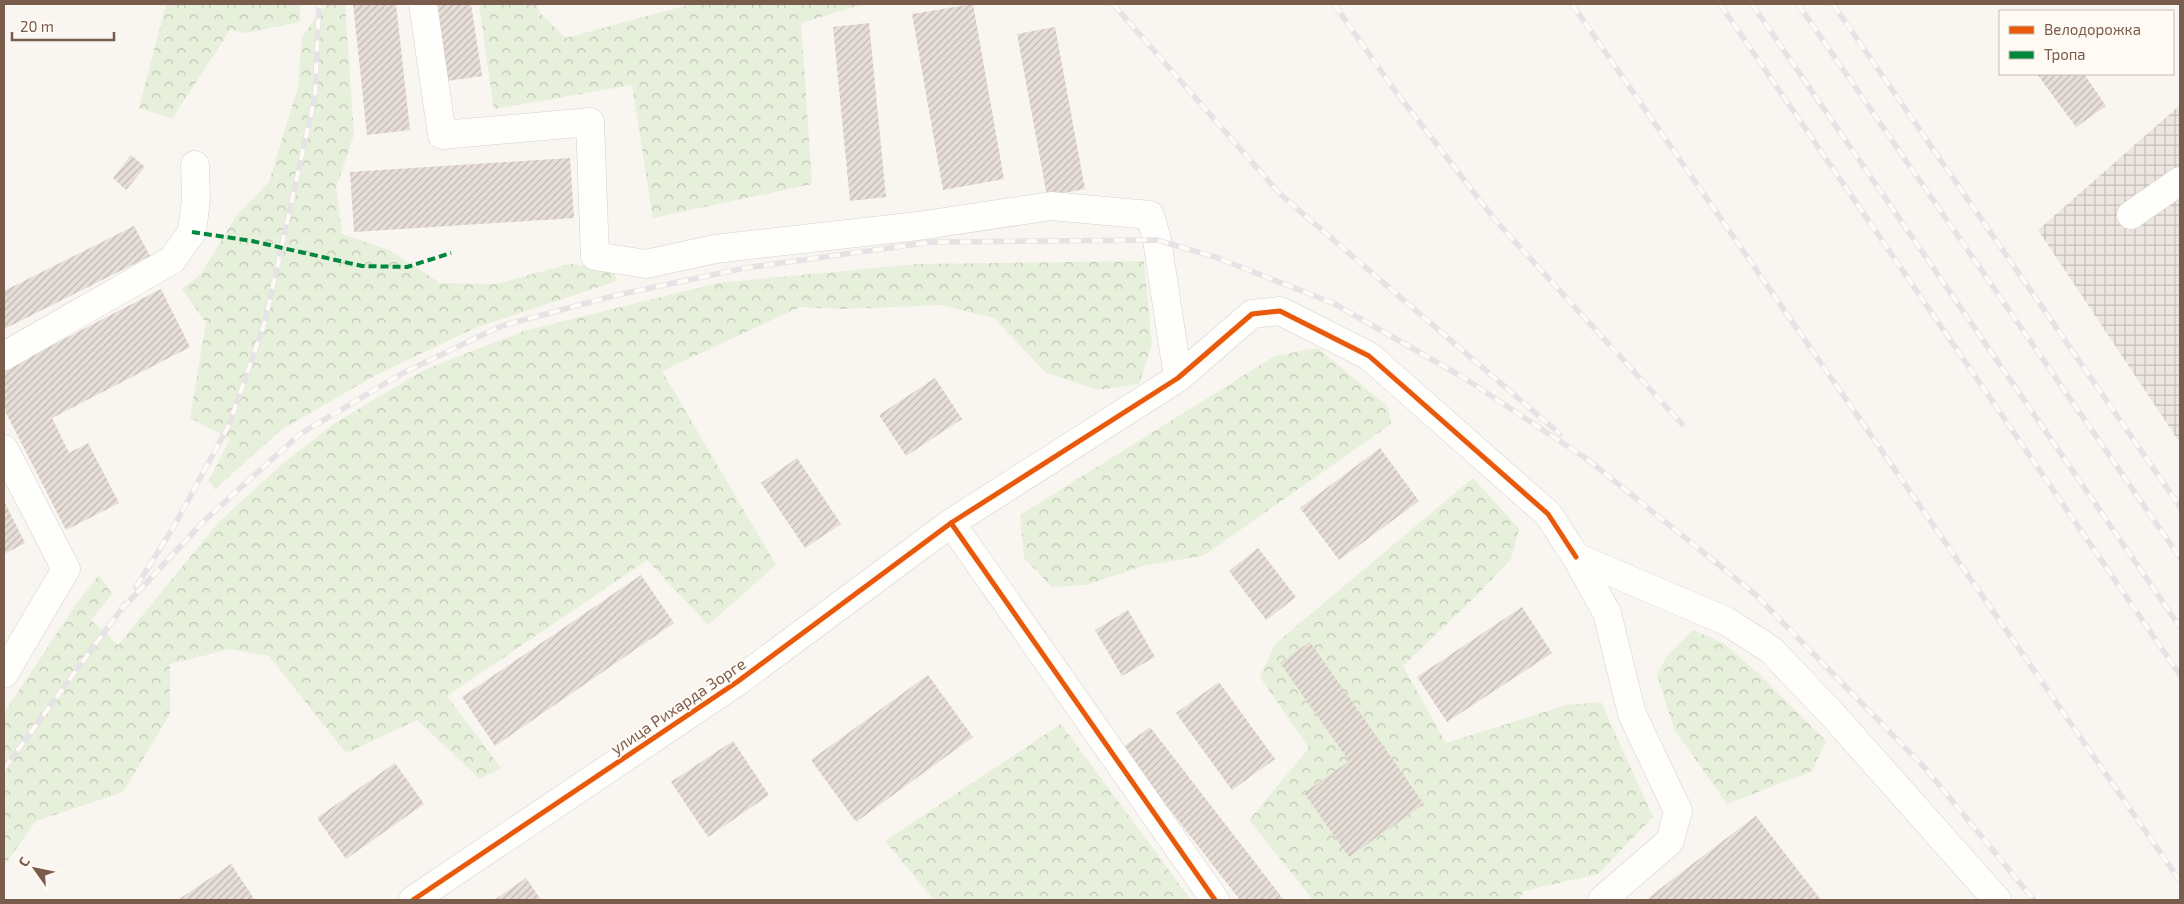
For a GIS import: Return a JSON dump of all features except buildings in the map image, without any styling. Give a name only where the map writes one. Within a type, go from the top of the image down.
[{"type":"street","points":[[423,4],[442,135],[590,122],[595,256],[646,264],[715,249],[918,226],[1051,206],[1150,215],[1156,240],[1178,378]]},
{"type":"street","points":[[4,356],[172,260],[192,232],[196,199],[195,165]]},
{"type":"street","points":[[2132,215],[2180,181]]},
{"type":"street","name":"улица Рихарда Зорге","points":[[413,900],[736,682],[951,523],[1178,378],[1252,314],[1280,311],[1369,356],[1548,514],[1576,557],[1607,613],[1632,714],[1678,811],[1670,841],[1602,900]]},
{"type":"street","points":[[4,449],[66,569],[4,674]]},
{"type":"street","points":[[951,523],[1215,900]]},
{"type":"street","points":[[1576,557],[1726,621],[1771,650],[1832,714],[1997,900]]},
{"type":"shaded area","points":[[2180,105],[2180,443],[2038,230]]},
{"type":"green space","points":[[166,4],[300,4],[300,22],[246,33],[230,30],[172,119],[139,108]]},
{"type":"green space","points":[[326,4],[345,4],[354,134],[336,188],[342,234],[389,250],[440,283],[496,284],[570,264],[613,270],[617,281],[477,327],[372,377],[281,430],[215,489],[209,481],[230,439],[190,418],[206,323],[182,289],[201,274],[236,216],[269,182],[298,87],[302,37]]},
{"type":"green space","points":[[479,4],[537,4],[539,12],[566,38],[692,4],[864,4],[801,23],[812,184],[653,218],[632,85],[494,109]]},
{"type":"green space","points":[[1144,261],[1152,345],[1139,384],[1097,390],[1045,372],[994,318],[941,305],[842,309],[800,307],[662,371],[776,565],[708,625],[647,560],[447,696],[501,768],[480,779],[417,720],[346,753],[269,656],[230,649],[170,664],[170,714],[123,792],[36,821],[4,866],[4,713],[77,603],[99,575],[112,594],[91,620],[118,645],[218,523],[280,466],[335,423],[426,369],[524,331],[718,283],[917,264]]},
{"type":"green space","points":[[1318,348],[1388,407],[1391,424],[1203,556],[1146,565],[1086,585],[1052,587],[1024,558],[1020,515],[1275,356]]},
{"type":"green space","points":[[1473,478],[1519,529],[1511,559],[1475,597],[1403,666],[1446,743],[1567,705],[1601,702],[1653,817],[1598,874],[1524,891],[1519,900],[1313,900],[1249,820],[1309,748],[1260,677],[1275,644]]},
{"type":"green space","points":[[1693,630],[1723,643],[1758,673],[1826,741],[1812,771],[1727,804],[1674,729],[1657,675],[1667,656]]},
{"type":"green space","points":[[1061,724],[1191,900],[934,900],[885,841]]},
{"type":"railway","points":[[136,587],[173,528],[229,425],[265,322],[315,96],[319,4]]},
{"type":"railway","points":[[1113,4],[1280,194],[1560,434]]},
{"type":"railway","points":[[1334,4],[1393,88],[1496,221],[1682,424]]},
{"type":"railway","points":[[1572,4],[2180,881]]},
{"type":"railway","points":[[1720,4],[2180,675]]},
{"type":"railway","points":[[1752,4],[2180,627]]},
{"type":"railway","points":[[1798,4],[2180,558]]},
{"type":"railway","points":[[1833,4],[2180,507]]},
{"type":"railway","points":[[122,609],[205,520],[300,434],[403,373],[501,326],[617,295],[745,268],[932,242],[1157,240],[1215,257],[1333,303],[1461,376],[1587,459],[1755,594],[1925,768],[2034,900]]},
{"type":"railway","points":[[4,769],[125,604]]},
{"type":"marked path","points":[[192,232],[252,241],[362,266],[407,267],[451,253]]},
{"type":"cycle path","points":[[413,900],[737,682],[951,523],[1178,378],[1252,314],[1280,311],[1369,356],[1548,514],[1576,557]]},
{"type":"cycle path","points":[[951,523],[1215,900]]}]
